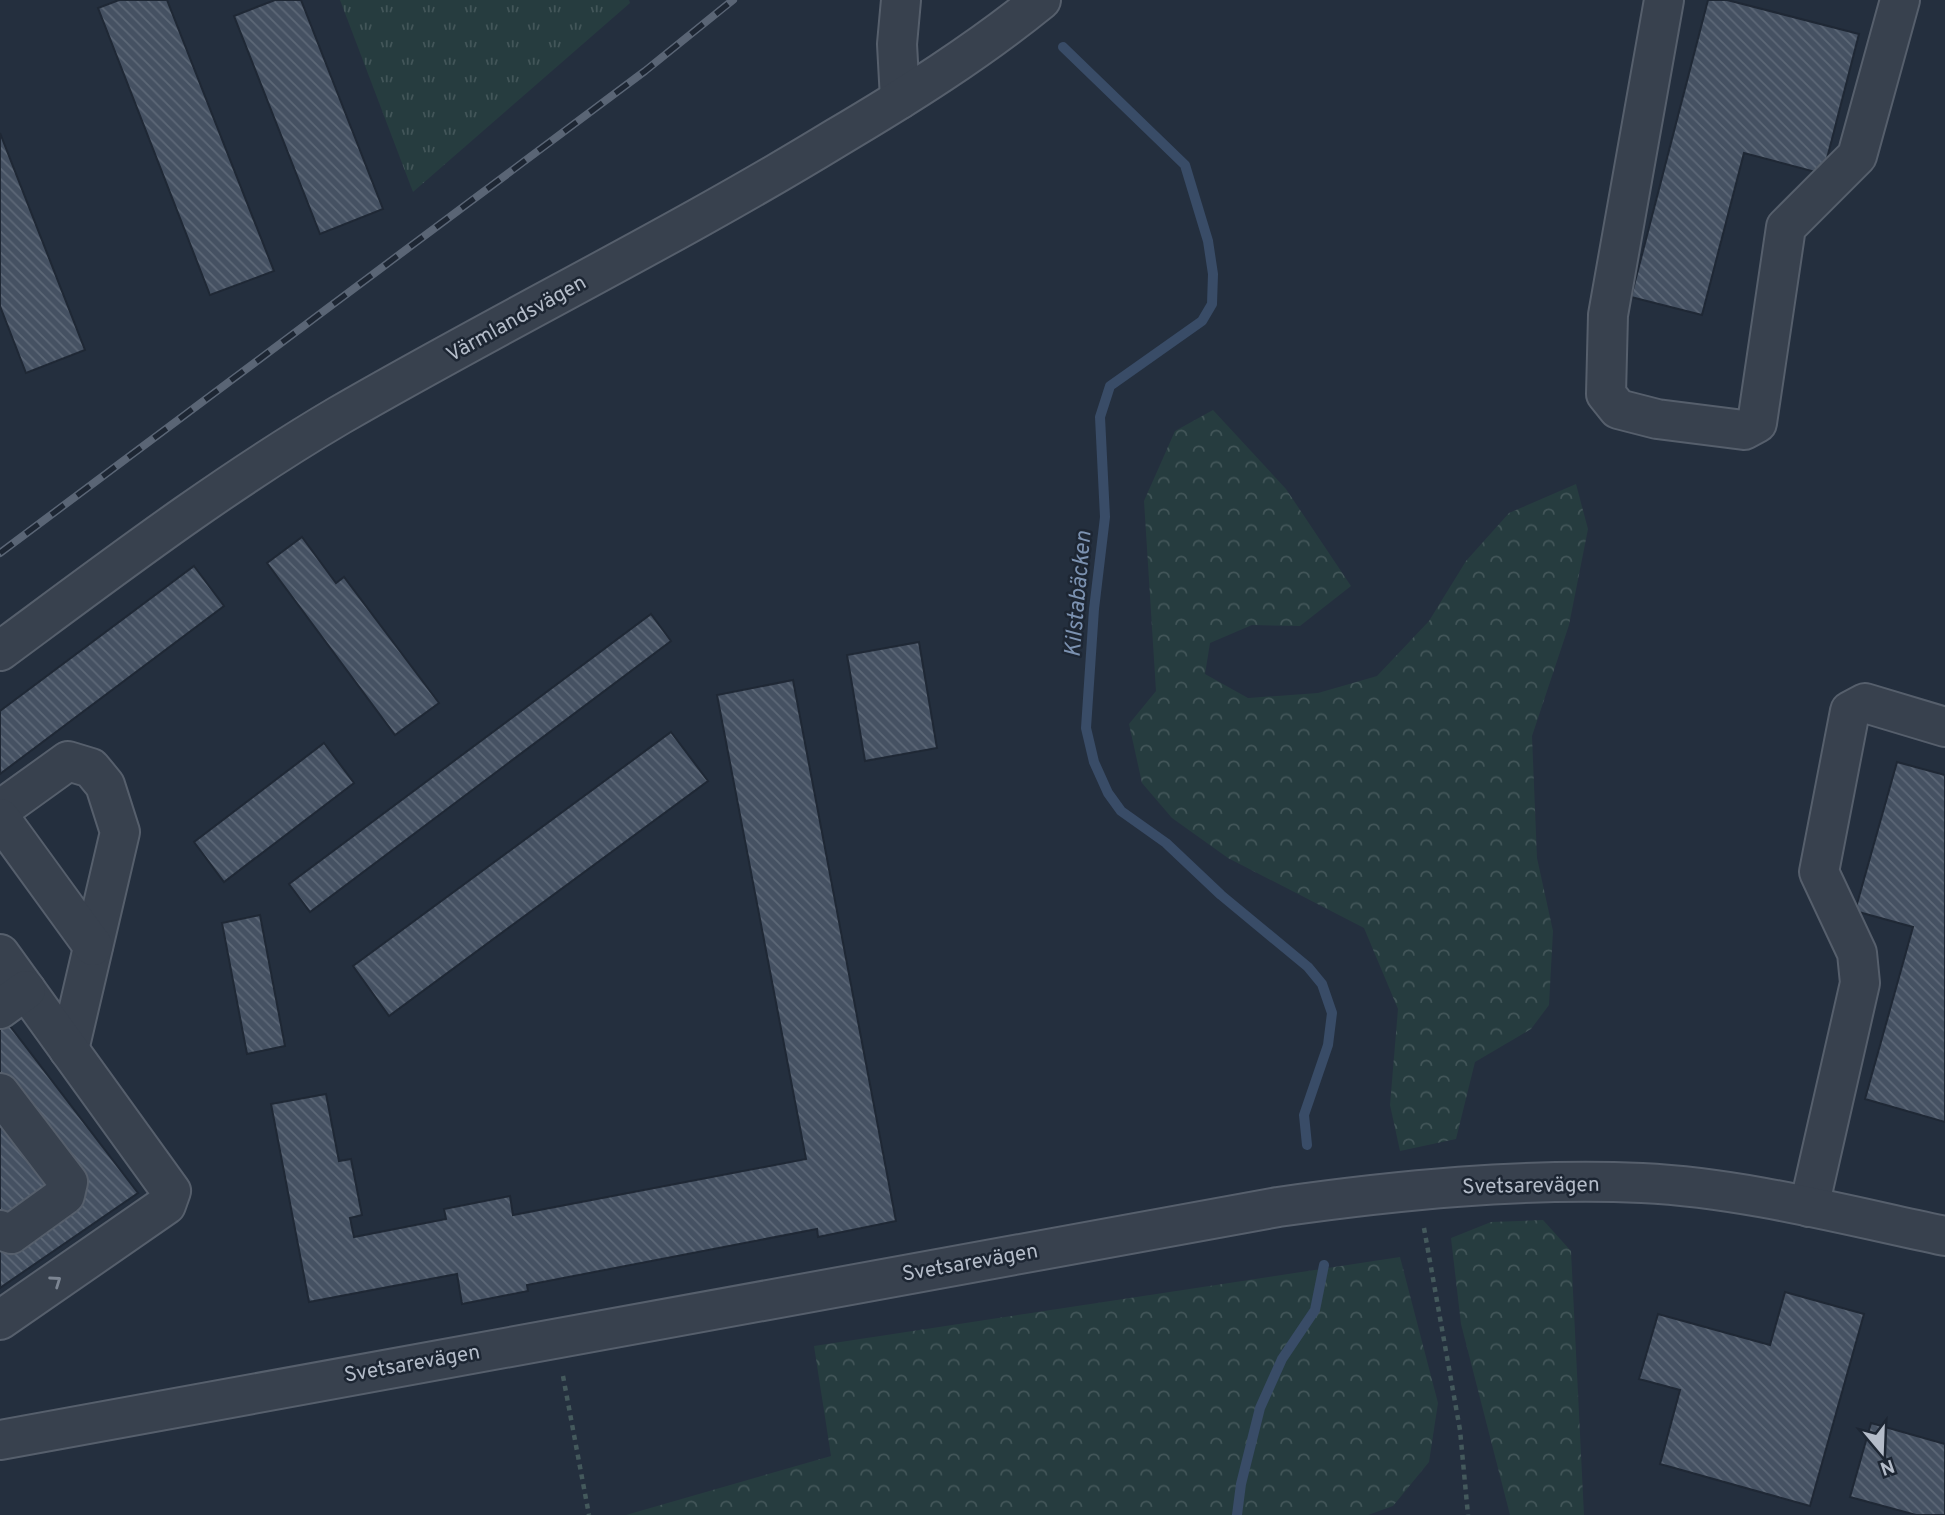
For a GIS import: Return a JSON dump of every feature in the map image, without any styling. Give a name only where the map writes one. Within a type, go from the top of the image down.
[{"type":"street","points":[[900,99],[897,44],[901,0]]},
{"type":"street","name":"Värmlandsvägen","points":[[0,651],[161,533],[340,416],[776,175],[1001,33],[1041,0]]},
{"type":"street","points":[[1664,0],[1608,315],[1606,394],[1618,410],[1657,419],[1744,430],[1757,423],[1786,227],[1857,156],[1900,0]]},
{"type":"street","points":[[1809,1207],[1860,983],[1857,953],[1819,872],[1850,711],[1865,703],[1945,727]]},
{"type":"street","points":[[0,810],[68,761],[91,768],[105,785],[120,832],[69,1050]]},
{"type":"street","points":[[0,818],[93,946]]},
{"type":"street","points":[[0,954],[13,1000],[69,1050],[171,1191],[166,1205],[0,1320]]},
{"type":"street","points":[[0,1093],[68,1182],[65,1195],[11,1234],[0,1230]]},
{"type":"street","name":"Svetsarevägen","points":[[0,1440],[1278,1207],[1417,1189],[1523,1183],[1643,1183],[1733,1192],[1945,1236]]},
{"type":"path","points":[[1417,1189],[1460,1430],[1468,1515]]},
{"type":"path","points":[[556,1337],[589,1515]]},
{"type":"green space","points":[[340,0],[629,0],[630,3],[413,192]]},
{"type":"green space","points":[[1213,410],[1286,489],[1351,586],[1300,626],[1252,625],[1210,643],[1205,674],[1248,698],[1318,693],[1377,676],[1429,621],[1466,561],[1509,513],[1576,484],[1588,529],[1569,625],[1532,736],[1537,858],[1553,931],[1549,1005],[1531,1029],[1475,1062],[1456,1139],[1400,1151],[1390,1105],[1398,1009],[1364,928],[1228,858],[1172,818],[1142,783],[1129,724],[1156,691],[1144,501],[1175,431]]},
{"type":"green space","points":[[1543,1220],[1571,1251],[1584,1515],[1510,1515],[1461,1324],[1451,1238],[1491,1222]]},
{"type":"green space","points":[[1400,1257],[1438,1403],[1429,1462],[1393,1506],[1368,1515],[626,1515],[831,1456],[814,1346]]},
{"type":"building","points":[[119,0],[167,0],[274,271],[210,295],[98,8]]},
{"type":"building","points":[[275,0],[301,0],[383,209],[320,234],[234,16]]},
{"type":"building","points":[[1708,0],[1727,0],[1859,34],[1823,174],[1744,153],[1702,315],[1631,297]]},
{"type":"building","points":[[0,133],[85,350],[26,373],[0,306]]},
{"type":"building","points":[[302,537],[336,583],[344,577],[439,703],[395,735],[267,563]]},
{"type":"building","points":[[194,566],[224,606],[0,774],[0,711]]},
{"type":"building","points":[[651,614],[671,641],[310,912],[289,884]]},
{"type":"building","points":[[919,642],[937,748],[865,761],[847,655]]},
{"type":"building","points":[[793,680],[896,1221],[818,1237],[817,1229],[527,1285],[528,1291],[462,1304],[457,1274],[309,1302],[271,1104],[326,1094],[339,1161],[351,1159],[362,1215],[350,1218],[354,1237],[446,1219],[444,1209],[510,1196],[513,1215],[806,1159],[717,695]]},
{"type":"building","points":[[671,732],[708,781],[389,1016],[353,966]]},
{"type":"building","points":[[324,743],[354,783],[224,882],[194,842]]},
{"type":"building","points":[[1897,762],[1945,775],[1945,1122],[1865,1099],[1913,927],[1855,911]]},
{"type":"building","points":[[260,915],[285,1046],[247,1054],[222,923]]},
{"type":"building","points":[[0,1013],[138,1193],[0,1288]]},
{"type":"building","points":[[1785,1292],[1864,1314],[1810,1506],[1660,1464],[1680,1390],[1639,1379],[1658,1314],[1770,1345]]},
{"type":"building","points":[[1871,1423],[1945,1444],[1945,1515],[1916,1515],[1850,1497]]},
{"type":"waterway","name":"Kilstabäcken","points":[[1063,47],[1185,165],[1208,241],[1213,274],[1212,304],[1202,321],[1110,386],[1100,417],[1105,517],[1094,609],[1086,728],[1094,762],[1108,793],[1121,811],[1166,843],[1221,895],[1308,967],[1322,984],[1332,1013],[1328,1045],[1304,1115],[1307,1145]]},
{"type":"waterway","name":"Kilstabäcken","points":[[1237,1515],[1241,1484],[1260,1408],[1282,1359],[1315,1310],[1324,1265]]},
{"type":"railway","points":[[0,553],[645,71],[733,0]]}]
